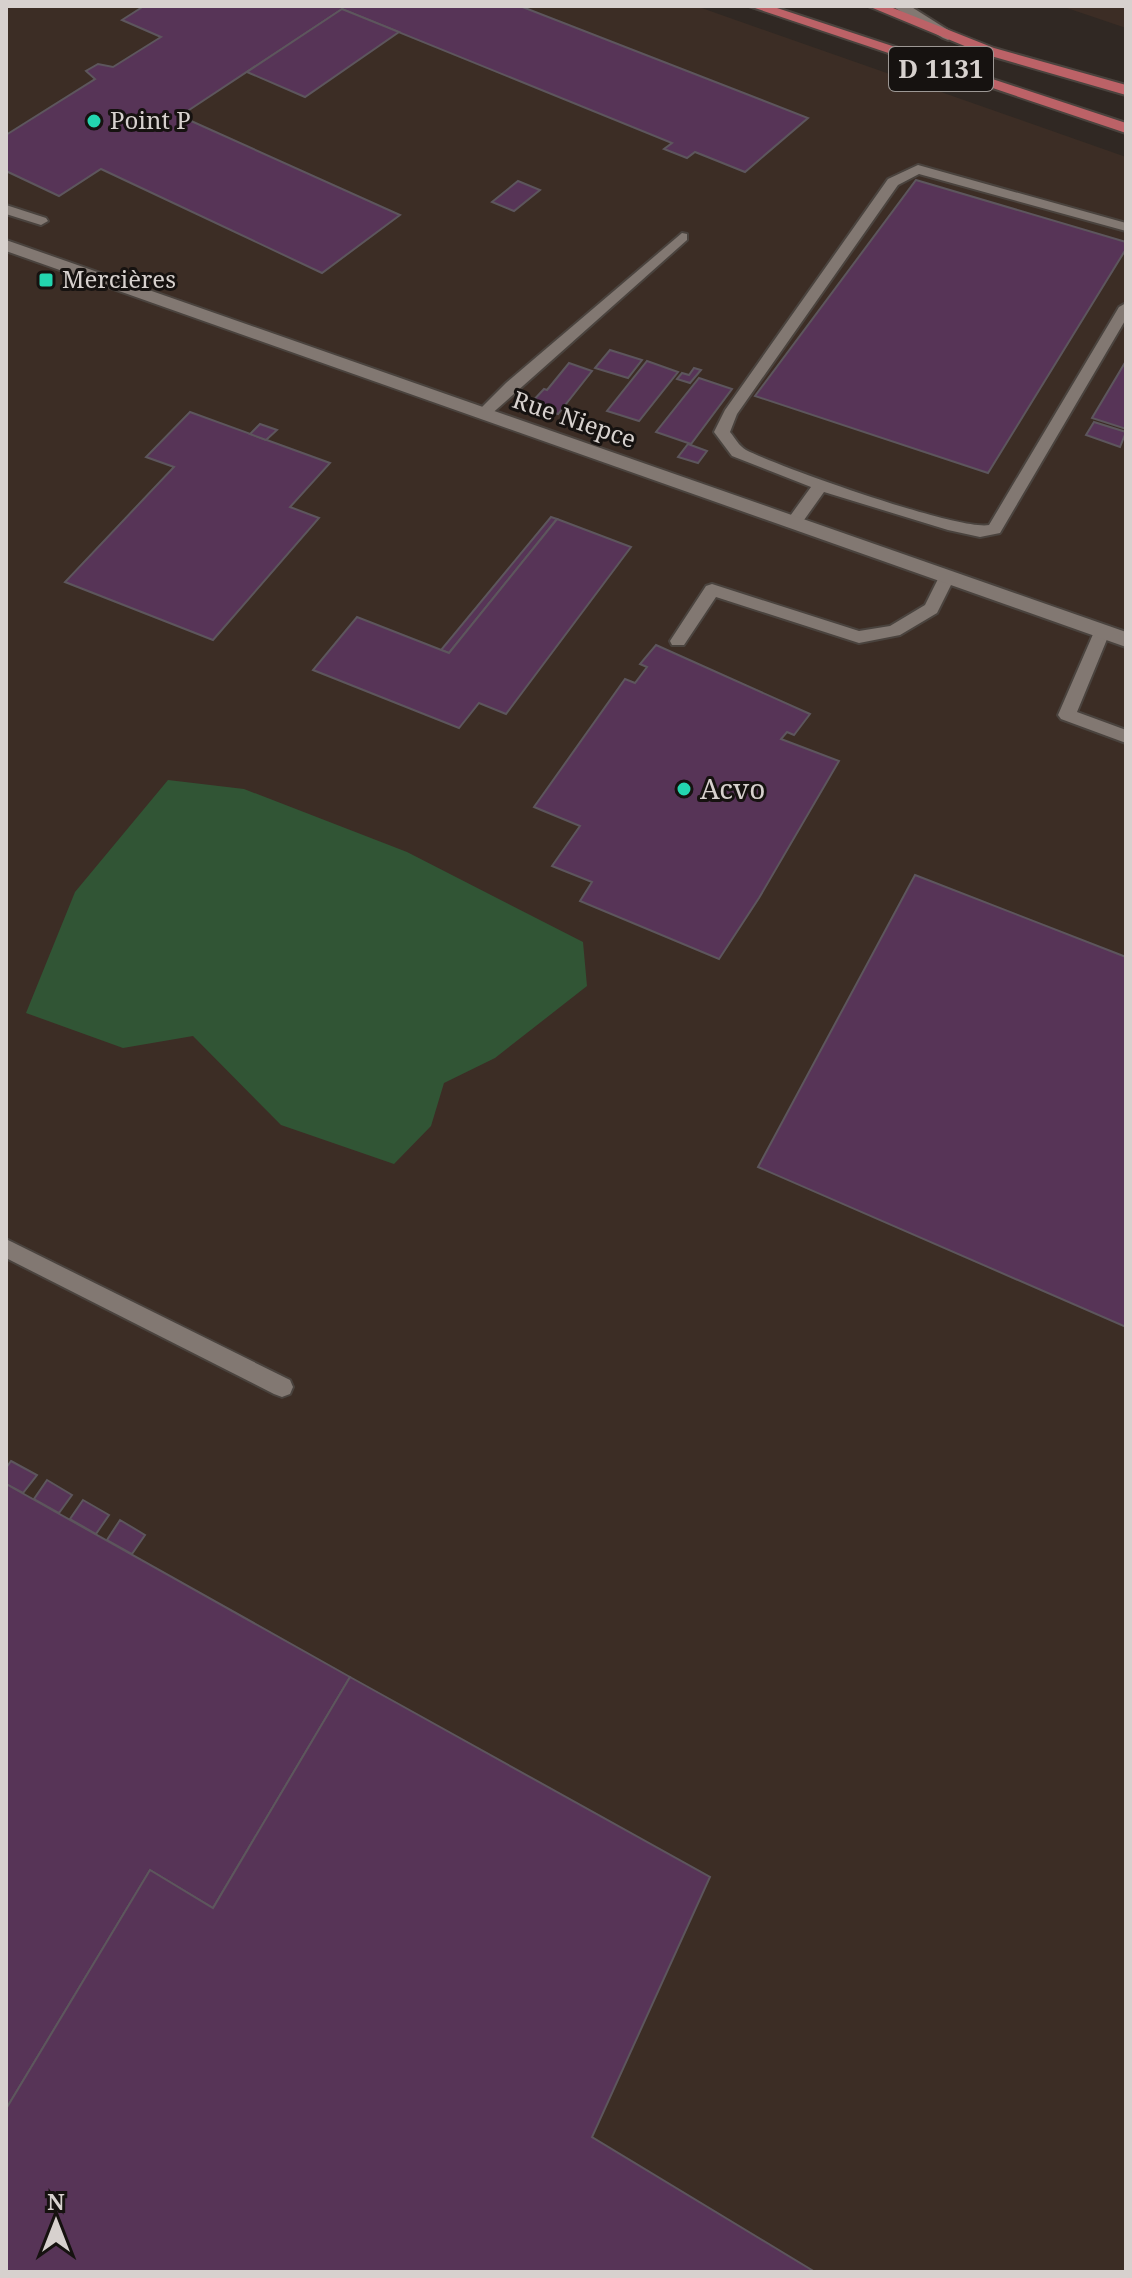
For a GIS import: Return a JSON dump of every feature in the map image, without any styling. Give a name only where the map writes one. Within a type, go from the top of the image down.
[{"type":"main road","name":"D 1131","points":[[756,6],[1126,128]]},
{"type":"main road","name":"D 1131","points":[[875,6],[989,51],[1126,90]]},
{"type":"street","points":[[899,6],[948,35]]},
{"type":"street","name":"Rue Niepce","points":[[6,245],[1126,640]]},
{"type":"lane","points":[[1126,227],[918,169],[893,182],[730,413],[722,432],[737,452],[821,485],[948,525],[980,532],[994,529],[1126,307]]},
{"type":"lane","points":[[6,209],[41,221]]},
{"type":"lane","points":[[483,414],[682,237]]},
{"type":"lane","points":[[793,523],[821,485]]},
{"type":"lane","points":[[678,641],[712,590],[859,637],[894,631],[931,609],[947,577]]},
{"type":"lane","points":[[1102,632],[1067,715],[1126,737]]},
{"type":"lane","points":[[6,1248],[282,1387]]},
{"type":"shaded area","points":[[6,6],[696,6],[1126,157],[1126,2272],[6,2272]]},
{"type":"shaded area","points":[[1061,6],[1126,6],[1126,28]]},
{"type":"green space","points":[[168,780],[244,789],[407,852],[583,942],[587,986],[495,1058],[444,1083],[431,1126],[394,1164],[281,1125],[193,1036],[123,1048],[26,1013],[75,892]]},
{"type":"building","points":[[144,6],[520,6],[808,118],[745,172],[695,152],[687,158],[664,149],[672,143],[342,9],[180,116],[400,215],[322,273],[101,169],[59,196],[6,171],[6,135],[95,79],[86,71],[98,64],[113,67],[161,37],[122,20]]},
{"type":"building","points":[[342,9],[399,32],[305,97],[247,72]]},
{"type":"building","points":[[916,180],[1126,242],[1126,249],[988,473],[755,396]]},
{"type":"building","points":[[518,181],[540,190],[514,211],[492,202]]},
{"type":"building","points":[[610,350],[642,360],[628,378],[595,368]]},
{"type":"building","points":[[647,361],[678,372],[639,421],[607,411]]},
{"type":"building","points":[[1126,361],[1126,429],[1092,418]]},
{"type":"building","points":[[569,363],[592,371],[558,414],[529,405],[544,389],[547,390]]},
{"type":"building","points":[[694,368],[701,370],[690,383],[677,379],[682,373],[689,375]]},
{"type":"building","points":[[699,378],[732,389],[691,444],[656,432]]},
{"type":"building","points":[[190,412],[330,463],[290,507],[319,518],[213,640],[65,582],[174,467],[146,457]]},
{"type":"building","points":[[1094,422],[1126,432],[1120,447],[1086,435]]},
{"type":"building","points":[[260,424],[277,430],[266,440],[250,434]]},
{"type":"building","points":[[688,444],[707,451],[698,463],[678,457]]},
{"type":"building","points":[[551,517],[557,519],[449,653],[441,650]]},
{"type":"building","points":[[557,519],[631,547],[506,714],[479,703],[459,728],[313,670],[357,617],[449,653]]},
{"type":"building","points":[[656,645],[810,714],[794,735],[787,732],[781,739],[839,761],[759,898],[719,959],[580,901],[592,882],[552,866],[580,826],[534,807],[625,679],[635,683],[647,667],[640,664]]},
{"type":"building","points":[[915,875],[1126,957],[1126,1327],[758,1167]]},
{"type":"building","points":[[11,1461],[37,1475],[23,1493],[6,1484],[6,1468]]},
{"type":"building","points":[[47,1480],[72,1495],[59,1513],[34,1499]]},
{"type":"building","points":[[6,1484],[350,1677],[213,1908],[150,1870],[6,2109]]},
{"type":"building","points":[[83,1500],[109,1515],[96,1534],[70,1519]]},
{"type":"building","points":[[120,1520],[145,1535],[132,1554],[107,1540]]},
{"type":"building","points":[[350,1677],[710,1877],[592,2137],[815,2272],[6,2272],[6,2109],[150,1870],[213,1908]]},
{"type":"place","name":"Point P","points":[[94,121]]},
{"type":"place","name":"Mercières","points":[[46,280]]},
{"type":"place","name":"Acvo","points":[[684,789]]}]
